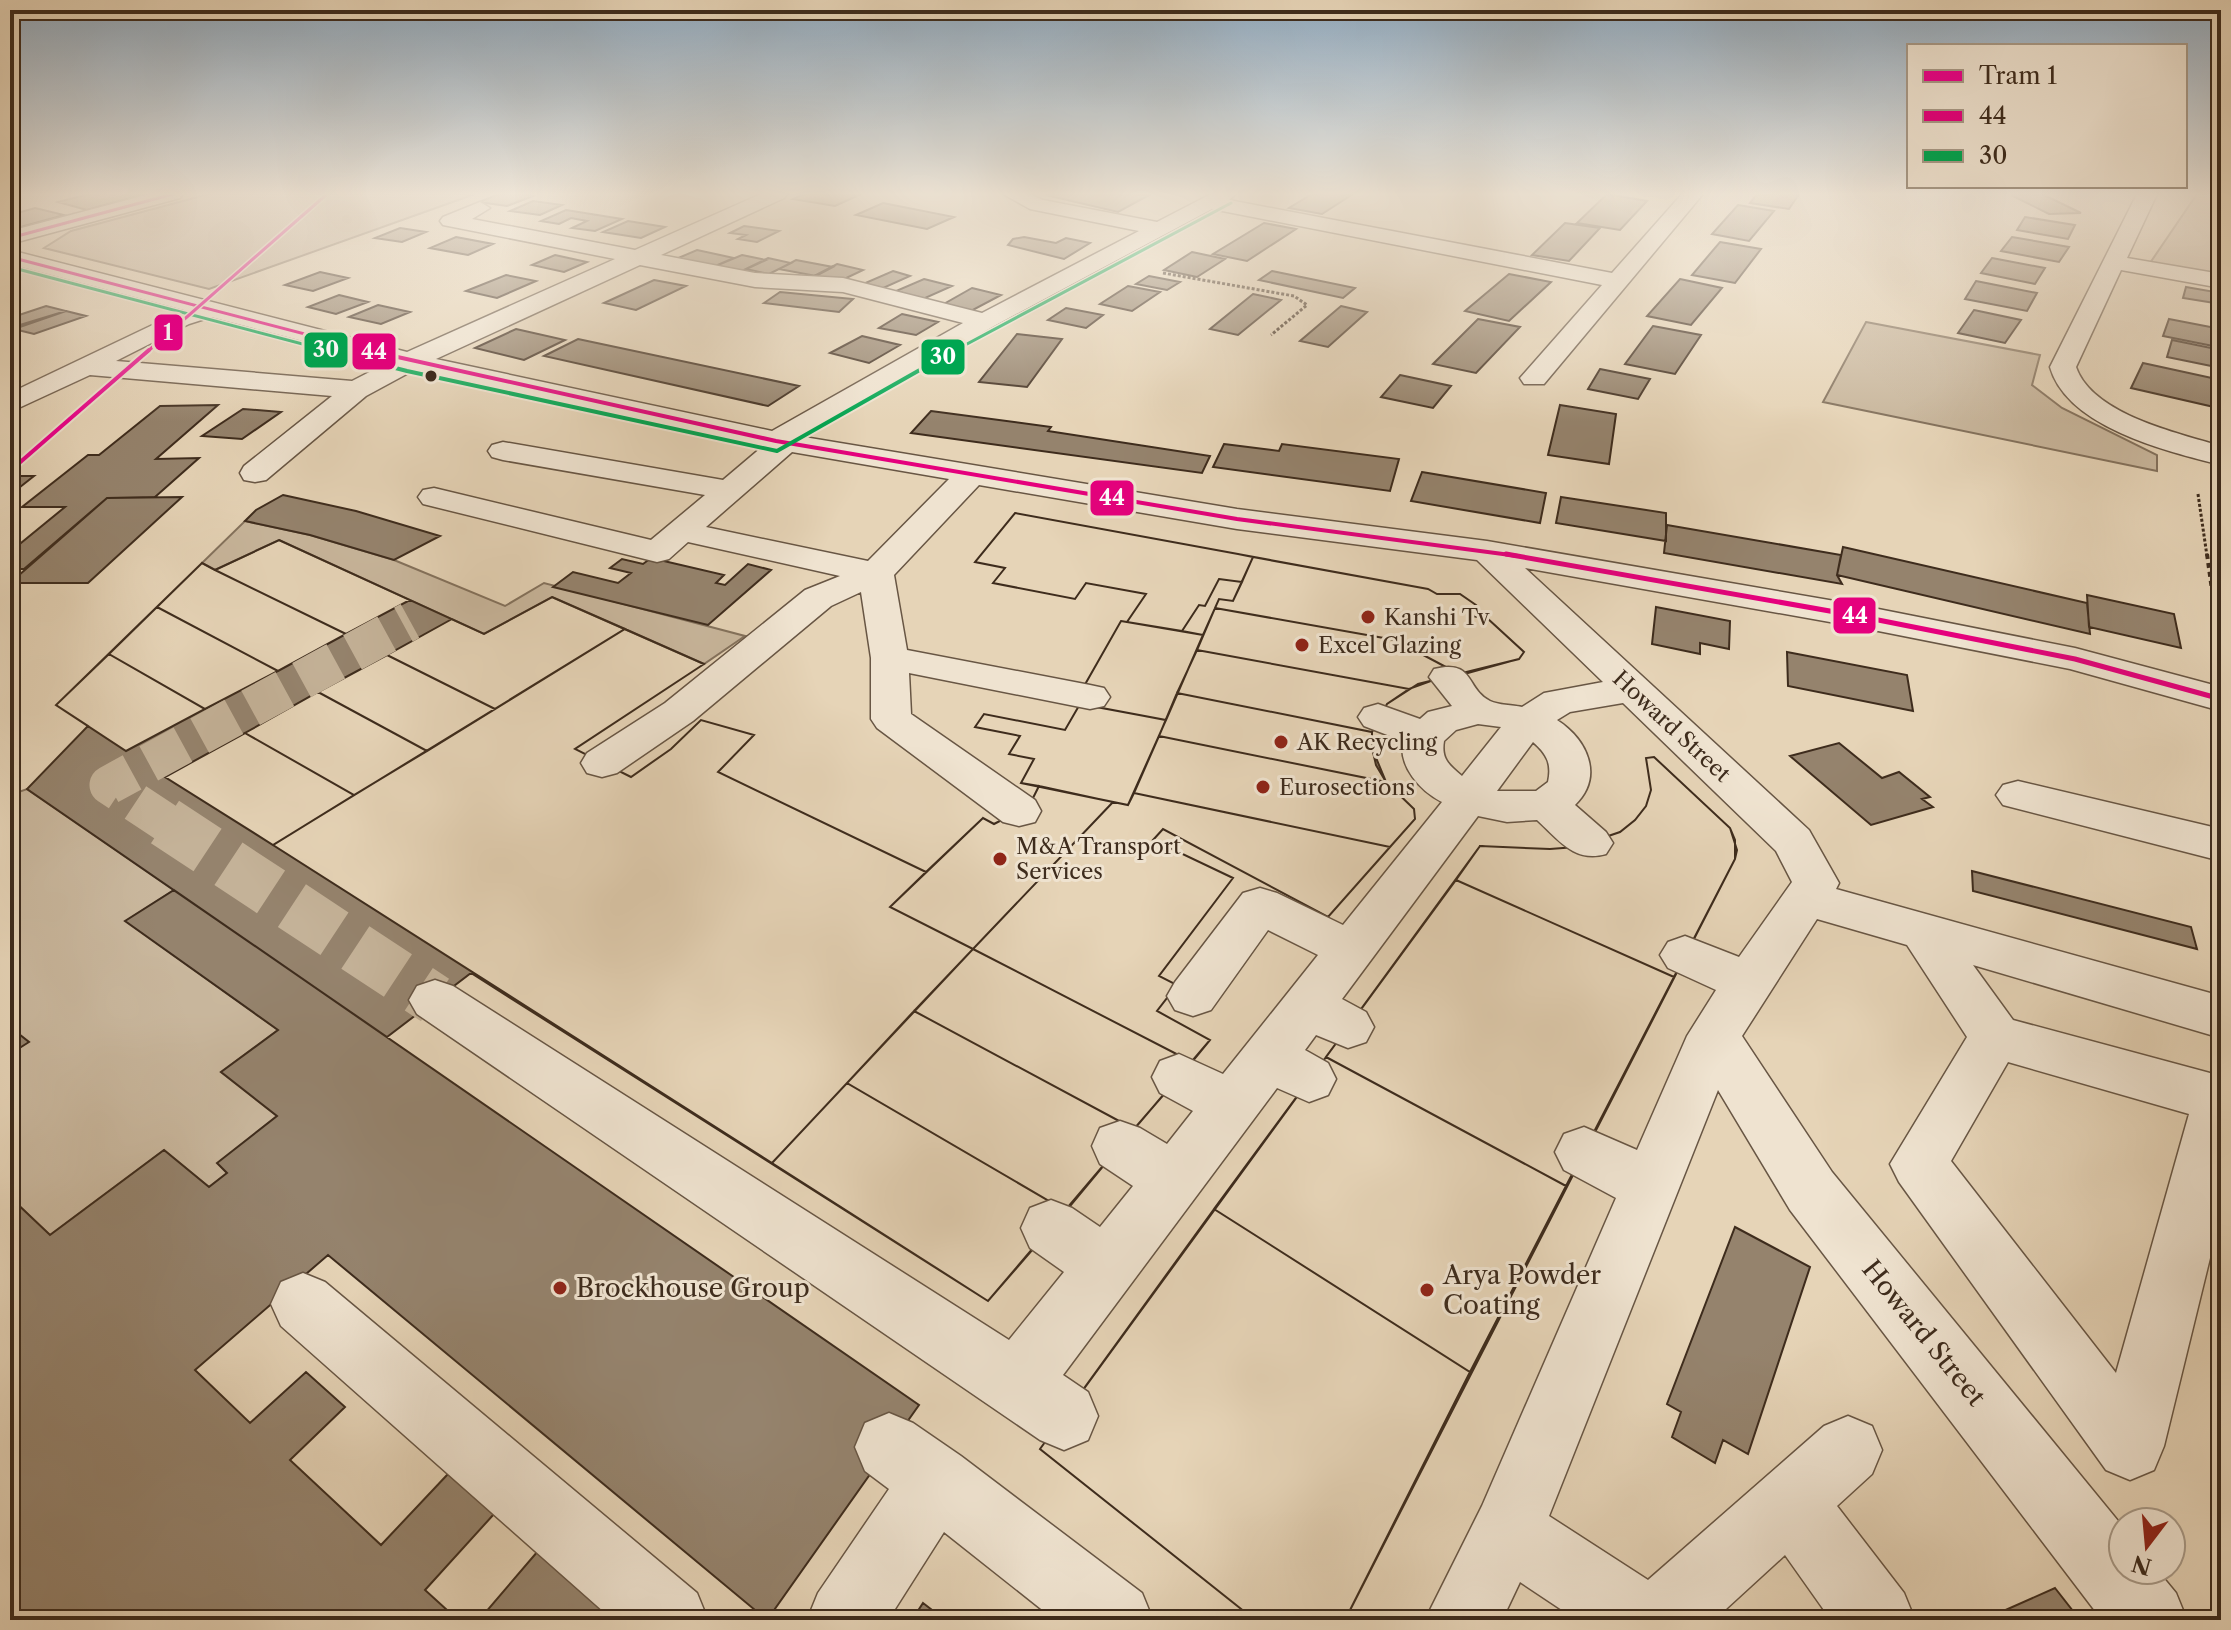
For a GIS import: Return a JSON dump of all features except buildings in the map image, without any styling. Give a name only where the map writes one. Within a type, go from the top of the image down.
[{"type":"street","points":[[61,270],[410,361],[781,441],[1237,519],[1487,551],[1858,616],[2075,659],[2221,699]]},
{"type":"street","points":[[255,473],[356,390],[410,361],[611,270]]},
{"type":"street","points":[[698,270],[755,280],[843,285],[985,321]]},
{"type":"street","points":[[434,497],[657,552],[781,441],[985,321],[1082,270]]},
{"type":"street","points":[[1564,270],[1617,281]]},
{"type":"street","points":[[1534,378],[1627,270]]},
{"type":"street","points":[[2110,270],[2063,367],[2068,384],[2088,402],[2122,422],[2221,456]]},
{"type":"street","points":[[2159,270],[2221,281]]},
{"type":"street","points":[[10,404],[180,319],[211,309]]},
{"type":"street","points":[[83,366],[356,390]]},
{"type":"street","points":[[503,451],[729,490]]},
{"type":"street","points":[[602,763],[679,712],[818,598],[876,573],[972,474]]},
{"type":"street","points":[[681,531],[876,573]]},
{"type":"street","name":"Howard Street","points":[[1487,551],[1793,841],[1816,883],[1806,898]]},
{"type":"street","points":[[876,573],[890,658],[891,719],[1019,811]]},
{"type":"street","points":[[890,658],[1090,697]]},
{"type":"street","points":[[1448,677],[1503,717]]},
{"type":"street","points":[[1503,717],[1558,702],[1633,689]]},
{"type":"street","points":[[1455,715],[1503,717],[1549,733],[1565,747],[1573,764],[1572,780],[1562,794],[1546,804],[1524,808],[1500,807],[1468,799],[1435,779],[1424,764],[1423,742],[1437,723],[1455,715]]},
{"type":"street","points":[[435,1000],[1041,1399],[1107,1266],[1232,1105],[1289,1068],[1328,1016],[1351,950],[1401,859],[1468,799],[1503,717]]},
{"type":"street","points":[[1375,733],[1423,742]]},
{"type":"street","points":[[2018,795],[2221,845]]},
{"type":"street","points":[[1546,804],[1590,843]]},
{"type":"street","points":[[1463,1620],[1507,1531],[1713,1036],[1806,898],[2221,1017]]},
{"type":"street","points":[[1193,996],[1260,905],[1351,950]]},
{"type":"street","points":[[1924,932],[1995,1037],[2221,1100],[2130,1446],[1919,1164],[1995,1037]]},
{"type":"street","points":[[1685,955],[1749,982]]},
{"type":"street","name":"Howard Street","points":[[1713,1036],[1811,1191],[1997,1423],[2149,1620]]},
{"type":"street","points":[[1179,1077],[1232,1105]]},
{"type":"street","points":[[1120,1146],[1174,1180]]},
{"type":"street","points":[[1584,1152],[1650,1186]]},
{"type":"street","points":[[1051,1228],[1107,1266]]},
{"type":"street","points":[[303,1304],[670,1620]]},
{"type":"street","points":[[1659,1620],[1848,1450]]},
{"type":"street","points":[[845,1620],[913,1464],[1115,1620]]},
{"type":"street","points":[[1790,1502],[1877,1620]]},
{"type":"street","points":[[1507,1531],[1643,1620]]},
{"type":"path","points":[[1151,270],[1294,296],[1307,305],[1271,335]]},
{"type":"path","points":[[2175,442],[2194,470],[2221,656]]},
{"type":"shaded area","points":[[133,270],[262,270],[209,289]]},
{"type":"shaded area","points":[[2189,270],[2221,270],[2221,276]]},
{"type":"shaded area","points":[[1866,322],[2040,355],[2032,385],[2062,408],[2157,455],[2157,471],[1823,402]]},
{"type":"shaded area","points":[[245,521],[310,535],[394,560],[505,606],[544,583],[745,636],[704,664],[552,597],[484,634],[279,540],[215,570],[202,563]]},
{"type":"shaded area","points":[[27,789],[174,890],[126,921],[278,1030],[221,1072],[277,1116],[218,1163],[227,1173],[209,1187],[164,1150],[50,1235],[10,1197],[10,1054],[28,1042],[10,1027],[10,795]]},
{"type":"tunnel","points":[[168,824],[109,785],[410,621]]},
{"type":"tunnel","points":[[165,822],[435,1000]]},
{"type":"tram line","name":"1","points":[[10,471],[240,270]]},
{"type":"transit line","name":"30","points":[[22,270],[407,371],[777,451],[990,330],[1104,270]]},
{"type":"transit line","name":"44","points":[[60,270],[410,361],[776,441],[1237,519],[1487,551],[1858,616],[2075,659],[2221,699]]},
{"type":"place","name":"Kanshi Tv","points":[[1368,617]]},
{"type":"place","name":"Excel Glazing","points":[[1302,645]]},
{"type":"place","name":"AK Recycling","points":[[1281,742]]},
{"type":"place","name":"Eurosections","points":[[1263,787]]},
{"type":"place","name":"M&A Transport Services","points":[[1000,859]]},
{"type":"place","name":"Brockhouse Group","points":[[560,1288]]},
{"type":"place","name":"Arya Powder Coating","points":[[1427,1290]]}]
